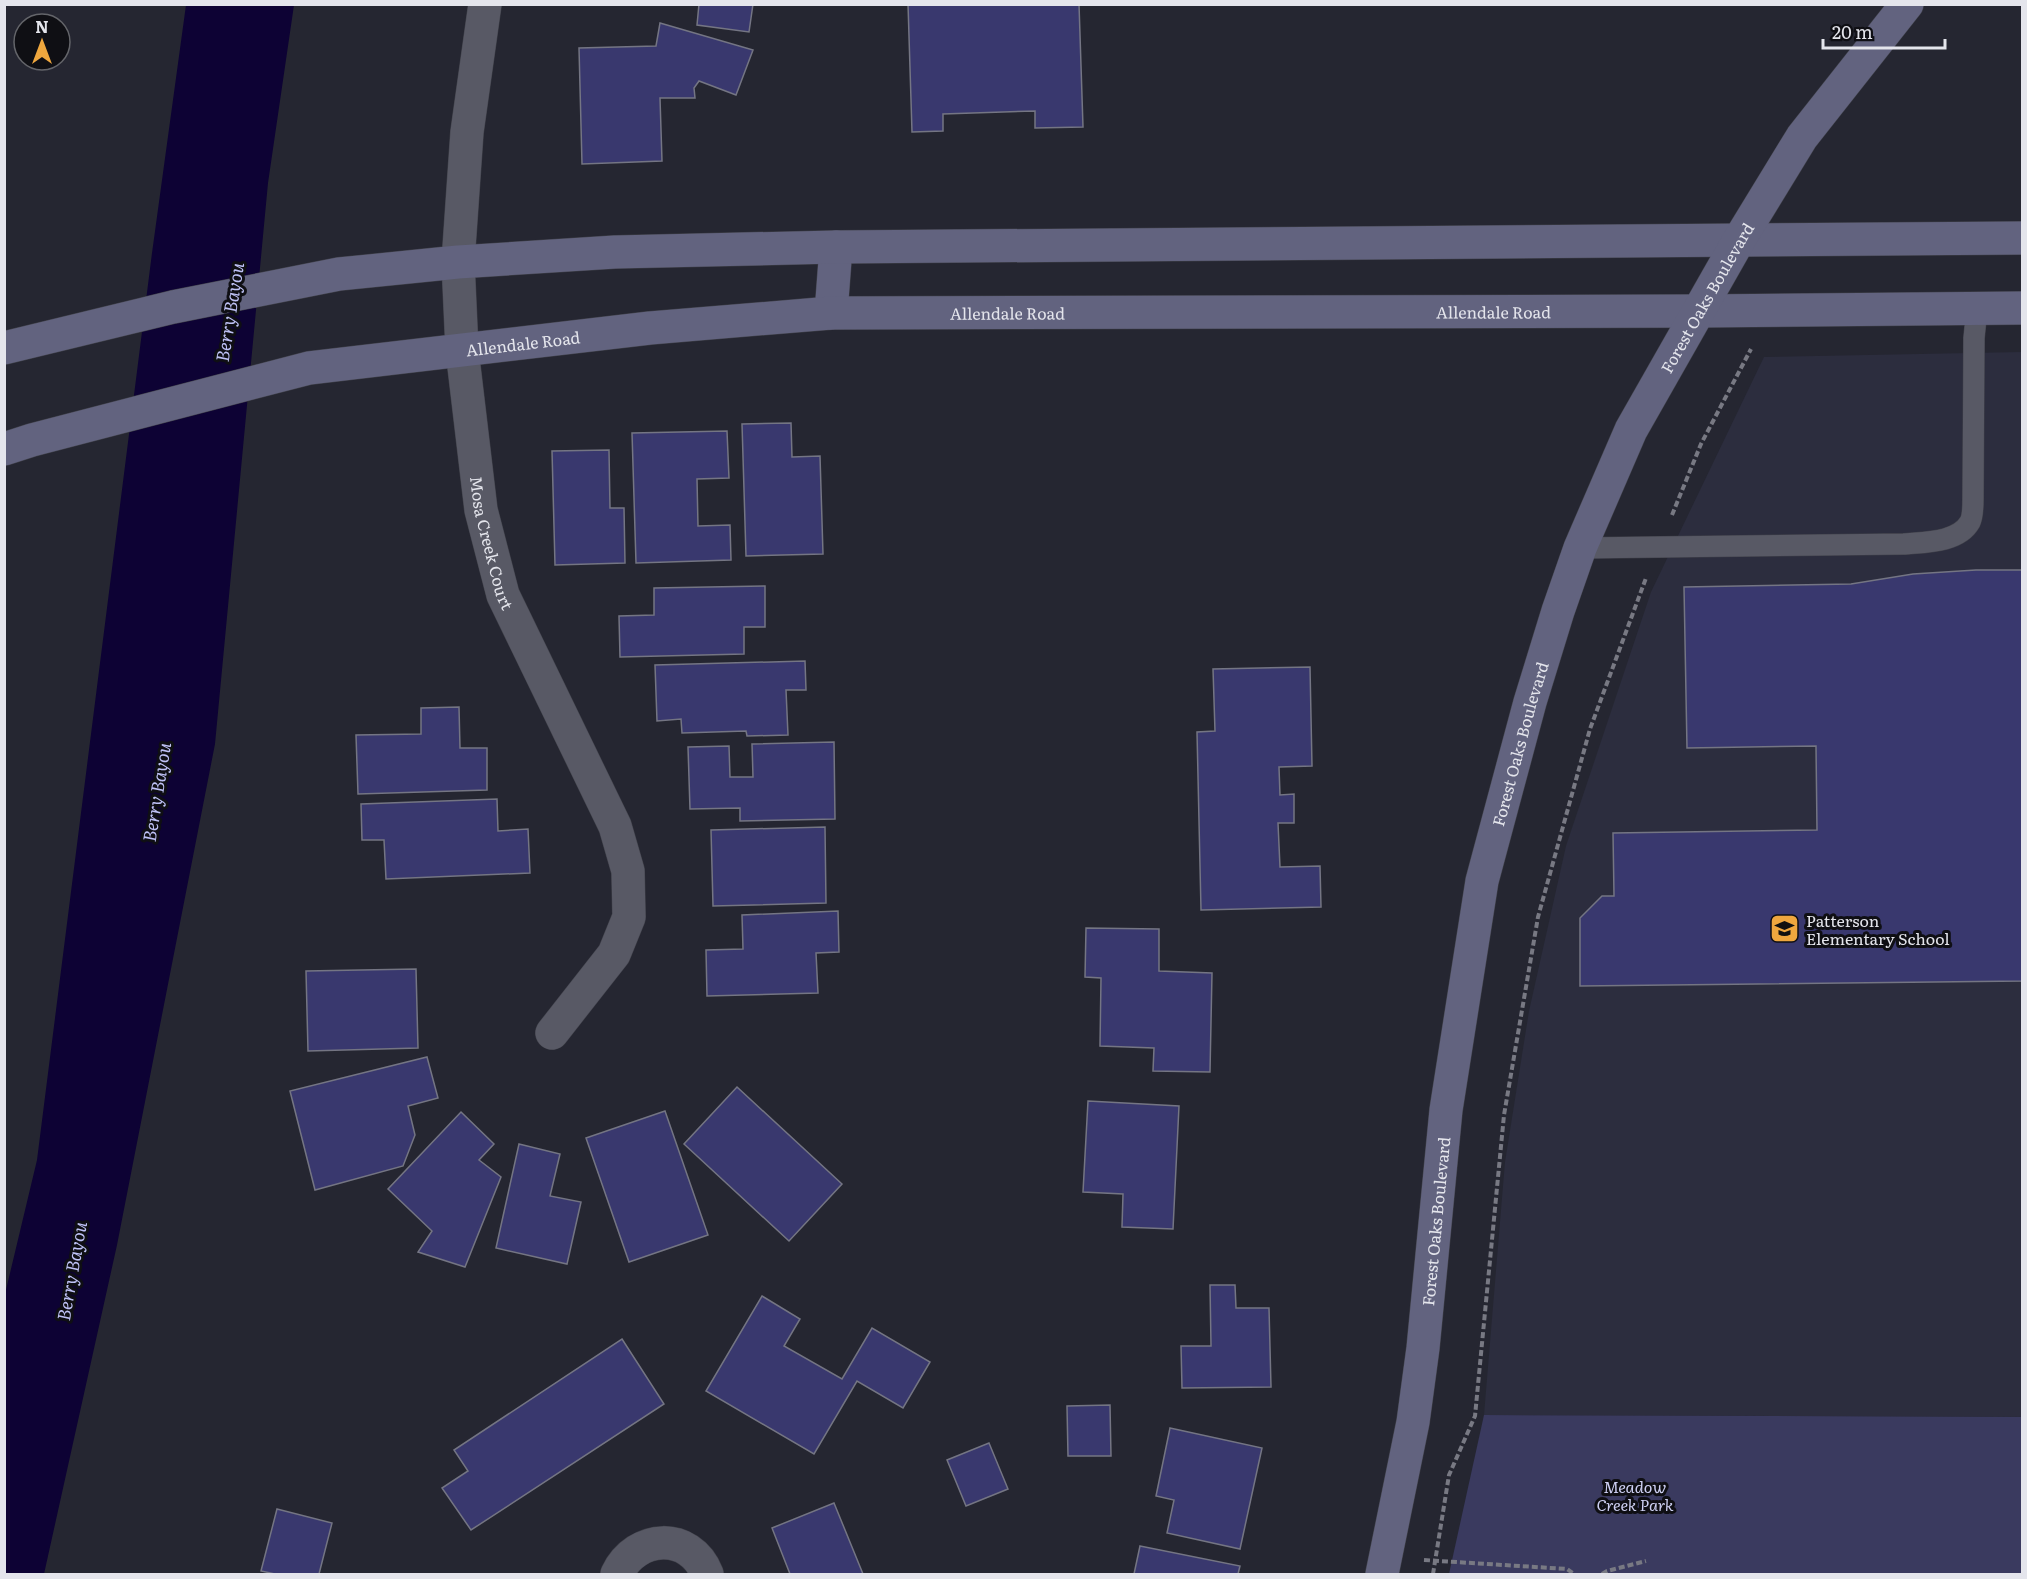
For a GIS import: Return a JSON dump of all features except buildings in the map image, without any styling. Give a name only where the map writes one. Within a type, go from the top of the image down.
[{"type":"main road","name":"Forest Oaks Boulevard","points":[[1384,1566],[1413,1422],[1446,1110],[1482,881],[1530,702],[1580,548],[1631,430],[1738,240],[1802,137],[1907,4]]},
{"type":"main road","points":[[4,348],[173,307],[339,274],[458,262],[615,252],[837,247],[2022,238]]},
{"type":"main road","points":[[831,313],[837,247]]},
{"type":"main road","name":"Allendale Road","points":[[18,444],[309,368],[650,328],[831,313],[2022,308]]},
{"type":"street","name":"Mosa Creek Court","points":[[485,4],[467,132],[458,262],[462,350],[481,510],[503,595],[615,826],[628,871],[629,916],[614,954],[552,1033]]},
{"type":"street","points":[[617,1575],[622,1563],[634,1552],[648,1544],[665,1543],[680,1546],[693,1554],[703,1565],[707,1575]]},
{"type":"lane","points":[[1580,548],[1904,544],[1939,540],[1963,531],[1971,521],[1973,499],[1974,338],[1977,308]]},
{"type":"path","points":[[1433,1575],[1449,1475],[1475,1416],[1504,1114],[1538,917],[1590,729],[1659,546],[1701,444],[1754,343]]},
{"type":"path","points":[[1553,835],[1560,837]]},
{"type":"path","points":[[1384,1566],[1436,1561],[1568,1569],[1574,1575]]},
{"type":"path","points":[[1602,1575],[1607,1571],[1646,1561]]},
{"type":"shaded area","name":"Patterson Elementary School","points":[[2022,352],[2022,1417],[1484,1415],[1505,1162],[1529,1011],[1566,846],[1651,592],[1764,357]]},
{"type":"green space","name":"Meadow Creek Park","points":[[1484,1415],[2022,1417],[2022,1574],[1449,1574]]},
{"type":"water","name":"Berry Bayou","points":[[186,5],[294,5],[268,183],[215,744],[117,1245],[44,1574],[5,1574],[5,1294],[37,1160],[152,253]]},
{"type":"place","name":"Patterson Elementary School","points":[[1785,929]]}]
